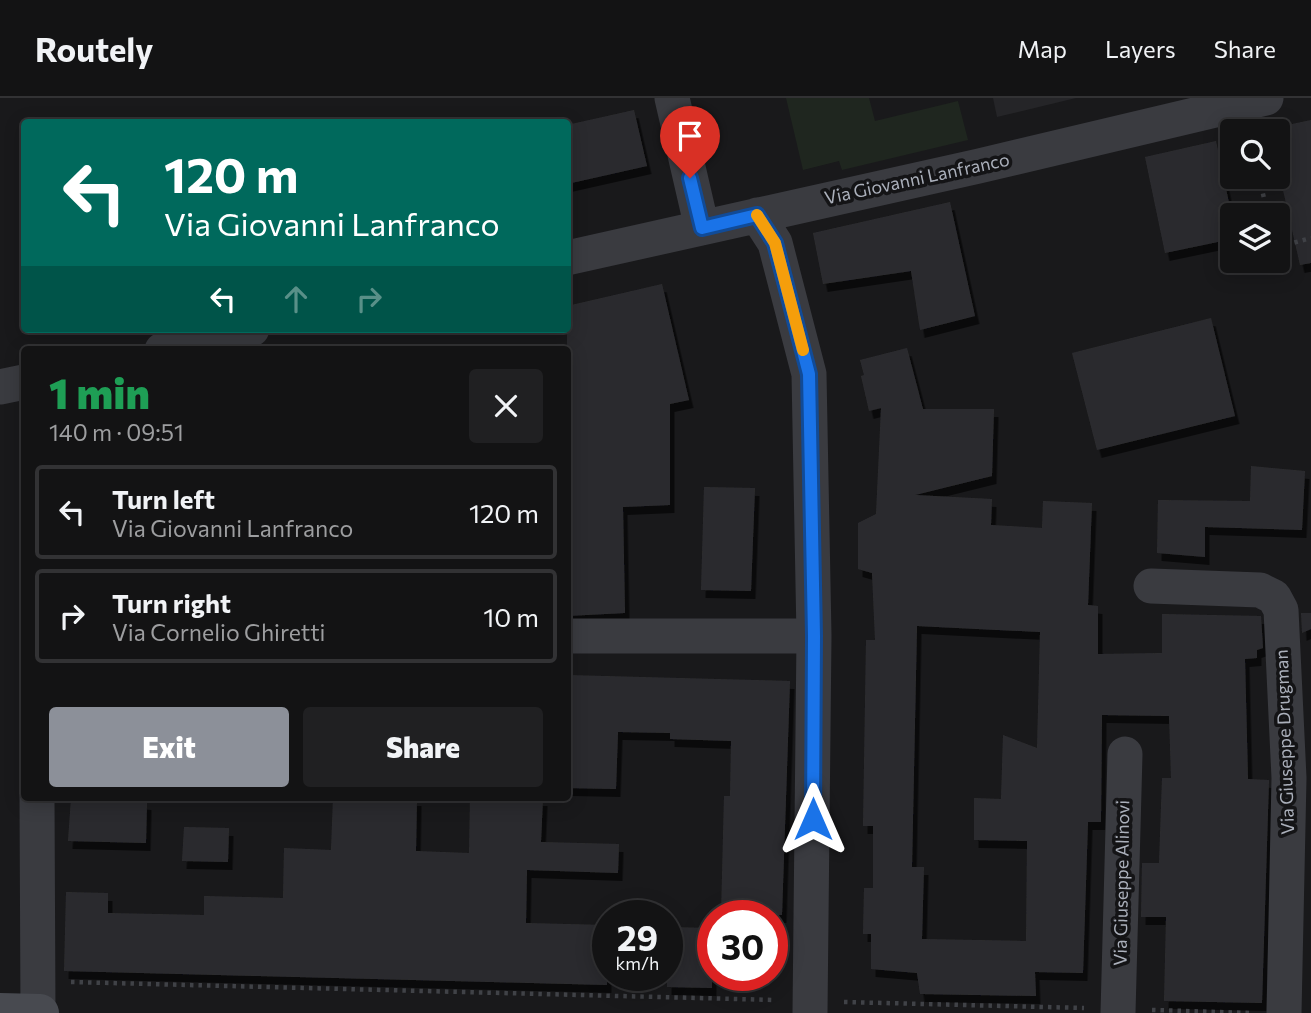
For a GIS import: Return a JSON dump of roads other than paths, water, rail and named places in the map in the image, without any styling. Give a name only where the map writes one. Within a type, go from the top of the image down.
[{"type":"street","points":[[672,98],[702,228]]},
{"type":"street","name":"Via Giovanni Lanfranco","points":[[571,257],[979,166],[1266,98]]},
{"type":"street","points":[[757,215],[775,243],[809,374],[814,636],[811,1007]]},
{"type":"street","points":[[179,346],[236,333]]},
{"type":"street","points":[[0,387],[21,383]]},
{"type":"street","name":"Via Giuseppe Drugman","points":[[1151,586],[1260,590],[1274,597],[1281,610],[1290,778],[1284,1013]]},
{"type":"street","points":[[571,636],[814,636]]},
{"type":"street","name":"Via Giuseppe Alinovi","points":[[1118,1011],[1125,754]]},
{"type":"street","points":[[0,1012],[39,1003],[37,801]]}]
